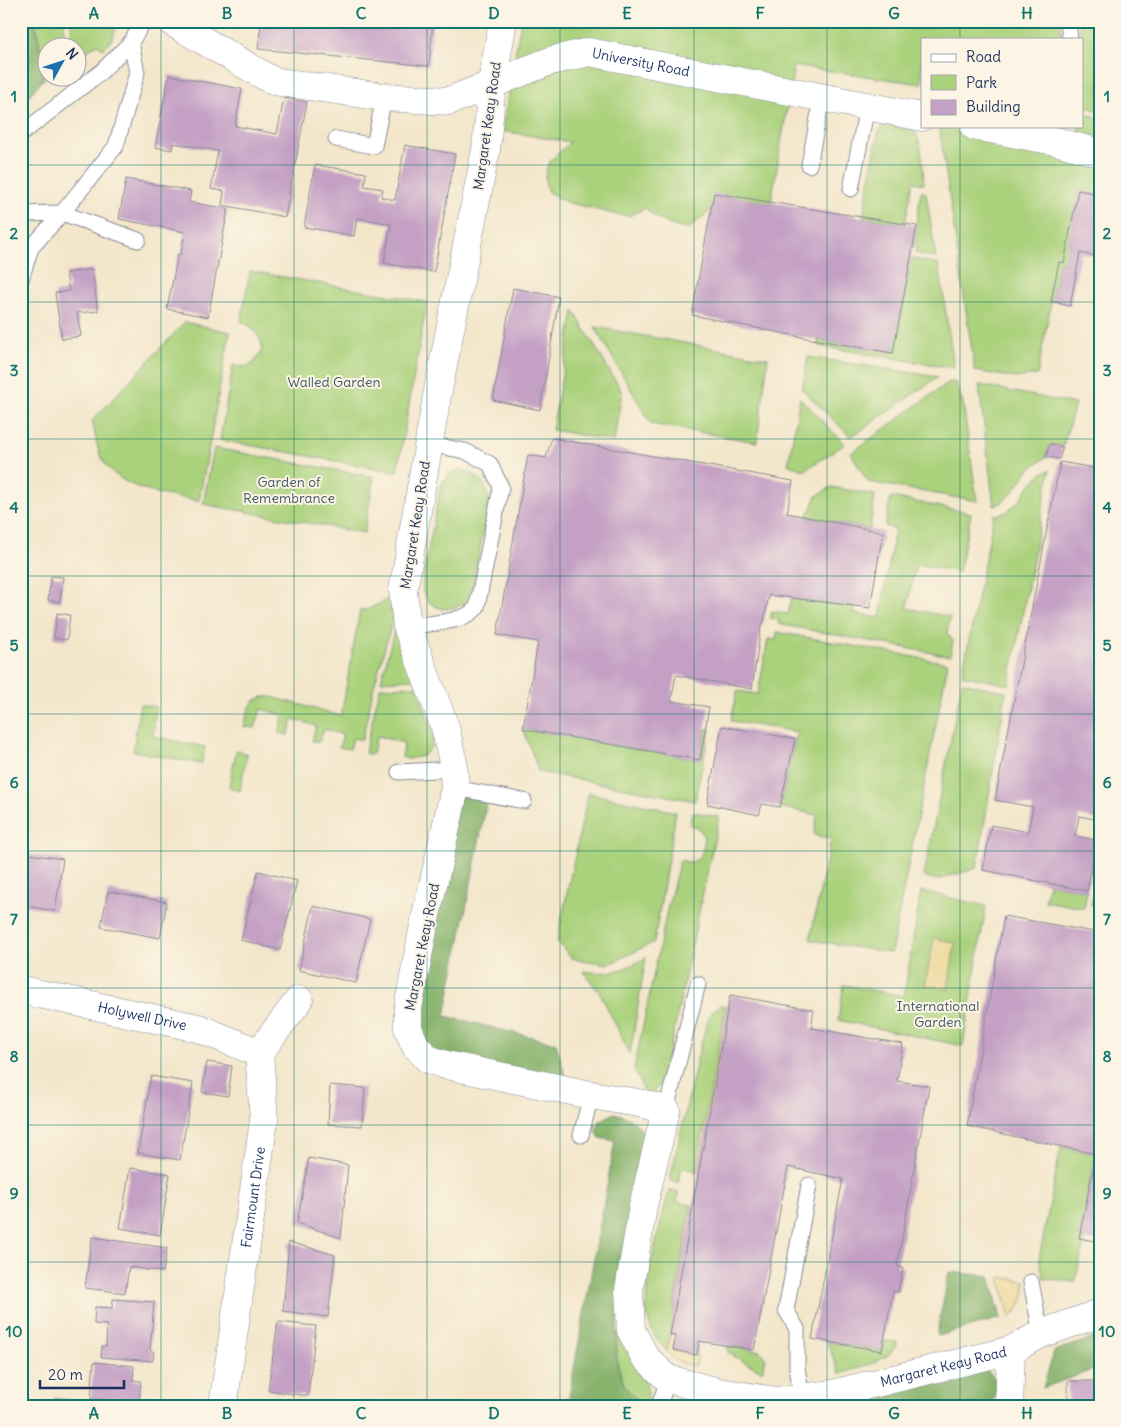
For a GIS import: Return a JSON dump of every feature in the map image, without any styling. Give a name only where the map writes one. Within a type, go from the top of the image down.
[{"type":"street","name":"University Road","points":[[170,21],[273,81],[384,97],[449,101],[550,61],[589,52],[921,117]]},
{"type":"street","name":"Margaret Keay Road","points":[[503,21],[492,83],[486,150],[428,444],[403,591],[407,626],[445,727],[455,778],[408,1008],[408,1028],[415,1046],[428,1059],[446,1065],[666,1110]]},
{"type":"street","points":[[995,128],[1058,134],[1100,153]]},
{"type":"street","name":"Holywell Drive","points":[[21,990],[198,1028],[259,1052]]},
{"type":"street","points":[[259,1052],[299,1000]]},
{"type":"street","name":"Fairmount Drive","points":[[223,1406],[264,1120],[259,1052]]},
{"type":"street","points":[[666,1110],[643,1206],[629,1290],[631,1330],[645,1356],[668,1379]]},
{"type":"street","name":"Margaret Keay Road","points":[[668,1379],[719,1392],[785,1401],[832,1394],[1011,1350],[1041,1334],[1100,1313]]},
{"type":"street","points":[[1009,1397],[1011,1350]]},
{"type":"lane","points":[[21,134],[101,72],[131,42],[144,21]]},
{"type":"lane","points":[[1068,21],[1070,38]]},
{"type":"lane","points":[[21,279],[31,248],[116,146],[137,73],[131,42]]},
{"type":"lane","points":[[336,139],[374,146],[384,97]]},
{"type":"lane","points":[[809,165],[822,97]]},
{"type":"lane","points":[[851,189],[867,106]]},
{"type":"lane","points":[[21,214],[62,213],[138,240]]},
{"type":"lane","points":[[407,626],[447,621],[473,613],[477,607],[501,487],[490,464],[465,451],[428,444]]},
{"type":"lane","points":[[399,772],[455,778],[524,801]]},
{"type":"lane","points":[[666,1110],[698,984]]},
{"type":"lane","points":[[581,1135],[591,1095]]},
{"type":"lane","points":[[785,1401],[797,1368],[797,1329],[786,1310],[809,1185]]},
{"type":"lane","points":[[1031,1282],[1041,1334]]},
{"type":"lane","points":[[659,1406],[668,1379]]},
{"type":"green space","points":[[21,21],[35,21],[38,38],[38,85],[21,104]]},
{"type":"green space","points":[[35,21],[64,21],[64,38],[38,38]]},
{"type":"green space","points":[[71,21],[117,21],[113,37],[103,49],[98,44],[88,50],[88,38],[71,38]]},
{"type":"green space","points":[[521,21],[1060,21],[1062,38],[921,38],[921,84],[794,66],[771,203],[712,209],[688,229],[676,227],[665,222],[645,208],[629,216],[566,202],[548,192],[545,175],[549,163],[570,142],[502,131]]},
{"type":"green space","points":[[1080,21],[1100,21],[1100,111],[1084,106],[1084,38],[1080,38]]},
{"type":"green space","points":[[1084,114],[1100,118],[1100,141],[1084,137],[1079,132],[1079,128],[1084,128]]},
{"type":"green space","points":[[891,124],[905,126],[913,130],[919,140],[922,156],[924,184],[913,182],[905,224],[863,217],[878,133],[883,126]]},
{"type":"green space","points":[[939,128],[1051,128],[1045,151],[1078,161],[1100,165],[1100,194],[1064,263],[1059,262],[1037,375],[1016,378],[975,371]]},
{"type":"green space","points":[[921,191],[926,193],[936,258],[915,253],[916,248],[913,246]]},
{"type":"green space","points":[[911,258],[939,265],[954,368],[818,346],[818,340],[893,353]]},
{"type":"green space","name":"Walled Garden","points":[[250,271],[427,302],[397,472],[220,440],[233,365],[243,367],[250,365],[257,359],[262,350],[262,345],[256,333],[241,321]]},
{"type":"green space","points":[[574,311],[622,392],[614,441],[552,430]]},
{"type":"green space","points":[[185,322],[230,332],[199,501],[145,490],[120,478],[110,470],[100,455],[92,421]]},
{"type":"green space","points":[[595,327],[768,358],[757,442],[651,424]]},
{"type":"green space","points":[[808,357],[938,377],[851,437],[802,389]]},
{"type":"green space","points":[[949,382],[956,383],[963,403],[977,501],[868,482],[851,453]]},
{"type":"green space","points":[[979,385],[1075,404],[1063,447],[1050,444],[1046,457],[1028,471],[1006,499],[994,506]]},
{"type":"green space","points":[[800,398],[845,444],[805,470],[788,465]]},
{"type":"green space","name":"Garden of Remembrance","points":[[214,448],[374,477],[364,533],[203,504]]},
{"type":"green space","points":[[458,469],[475,475],[480,479],[486,488],[489,500],[473,586],[465,603],[454,608],[442,609],[431,604],[423,593],[423,577],[441,485],[449,474]]},
{"type":"green space","points":[[1050,470],[1009,685],[962,675],[994,515],[1011,509],[1035,480]]},
{"type":"green space","points":[[831,487],[875,495],[870,529],[807,517],[817,496]]},
{"type":"green space","points":[[891,497],[971,513],[959,572],[916,564],[907,608],[950,617],[947,633],[953,641],[950,656],[778,624],[779,620],[770,618],[772,611],[788,614],[791,599],[854,606],[853,613],[880,618],[895,529],[885,526]]},
{"type":"green space","points":[[392,597],[392,622],[374,686],[362,740],[353,738],[350,749],[339,747],[343,735],[324,729],[319,742],[312,741],[316,726],[293,719],[288,735],[279,733],[283,715],[261,709],[255,728],[244,727],[252,704],[259,698],[265,697],[272,697],[341,716],[360,610],[367,610]]},
{"type":"green space","points":[[395,627],[416,679],[381,681]]},
{"type":"green space","points":[[777,632],[948,663],[891,953],[810,940],[831,839],[814,835],[817,815],[780,807],[797,732],[731,721],[737,691],[758,694],[768,639],[776,640]]},
{"type":"green space","points":[[962,682],[1006,692],[977,868],[937,880],[924,876]]},
{"type":"green space","points":[[417,686],[434,736],[432,747],[423,756],[408,759],[402,757],[404,743],[377,736],[372,755],[365,753],[380,687]]},
{"type":"green space","points":[[140,704],[156,707],[153,736],[205,747],[201,764],[133,751]]},
{"type":"green space","points":[[523,729],[700,760],[706,729],[710,729],[695,801],[539,772]]},
{"type":"green space","points":[[236,751],[247,754],[240,791],[229,786]]},
{"type":"green space","points":[[588,793],[676,812],[654,942],[607,964],[571,958],[557,941]]},
{"type":"green space","points":[[460,795],[487,801],[445,1016],[556,1043],[568,1086],[433,1052],[423,1042],[415,1005]]},
{"type":"green space","points":[[692,812],[719,817],[663,1082],[651,1094],[646,1096],[634,1069],[668,906],[680,860],[692,862],[696,860],[704,848],[704,838],[699,829],[689,824]]},
{"type":"green space","points":[[1096,846],[1100,847],[1100,900],[1091,905],[1097,874],[1091,872]]},
{"type":"green space","points":[[1049,883],[1087,891],[1084,908],[1045,901]]},
{"type":"green space","name":"International Garden","points":[[921,891],[986,906],[963,1046],[838,1020],[844,985],[904,996]]},
{"type":"green space","points":[[646,957],[630,1054],[601,995],[583,971],[616,971],[631,966]]},
{"type":"green space","points":[[720,1005],[726,1006],[696,1171],[682,1167],[678,1183],[670,1180],[700,1047],[710,1014]]},
{"type":"green space","points":[[614,1113],[627,1117],[636,1123],[648,1143],[617,1330],[616,1359],[624,1386],[644,1406],[614,1406],[569,1397],[615,1141],[600,1138],[596,1131],[600,1121]]},
{"type":"green space","points":[[1061,1147],[1096,1154],[1079,1238],[1085,1239],[1075,1282],[1044,1278],[1039,1259]]},
{"type":"green space","points":[[669,1190],[678,1193],[677,1202],[691,1205],[667,1351],[652,1330],[646,1305],[651,1263]]},
{"type":"green space","points":[[949,1272],[990,1276],[1001,1318],[938,1336],[937,1332]]},
{"type":"green space","points":[[617,1330],[624,1346],[643,1375],[648,1390],[646,1406],[636,1400],[623,1383],[618,1362]]},
{"type":"green space","points":[[1100,1336],[1100,1367],[1043,1388],[1054,1351]]},
{"type":"green space","points":[[884,1341],[897,1342],[889,1354],[873,1363],[840,1374],[827,1342],[882,1351]]},
{"type":"green space","points":[[728,1346],[760,1351],[766,1359],[762,1371],[733,1356],[733,1353],[728,1353]]},
{"type":"green space","points":[[972,1368],[987,1370],[995,1379],[997,1396],[985,1406],[808,1406]]},
{"type":"sand","points":[[934,938],[955,943],[948,989],[925,985]]},
{"type":"sand","points":[[726,1006],[728,1006],[699,1172],[696,1171]]},
{"type":"sand","points":[[691,1205],[693,1206],[671,1335],[676,1336],[673,1350],[697,1355],[696,1366],[676,1360],[667,1351]]},
{"type":"sand","points":[[1000,1277],[1025,1281],[1025,1292],[1022,1302],[1010,1318]]},
{"type":"building","points":[[280,21],[433,21],[429,66],[258,49],[261,24],[280,26]]},
{"type":"building","points":[[169,75],[242,89],[235,126],[277,134],[284,98],[307,102],[285,217],[222,205],[224,191],[211,189],[218,151],[173,143],[172,150],[155,147]]},
{"type":"building","points":[[405,145],[455,154],[434,272],[384,263],[391,224],[357,218],[354,236],[304,227],[315,165],[366,173],[364,186],[383,189],[381,197],[395,200]]},
{"type":"building","points":[[126,179],[191,191],[189,202],[228,209],[208,317],[167,309],[178,254],[181,254],[185,232],[119,219]]},
{"type":"building","points":[[1078,190],[1100,194],[1100,257],[1080,253],[1070,306],[1051,301],[1059,262],[1064,263]]},
{"type":"building","points":[[714,193],[917,226],[893,353],[692,315]]},
{"type":"building","points":[[92,269],[98,311],[77,313],[81,336],[62,339],[55,293],[69,291],[66,273]]},
{"type":"building","points":[[513,288],[559,297],[540,410],[493,400]]},
{"type":"building","points":[[552,438],[793,481],[787,513],[883,532],[870,608],[769,595],[761,627],[752,689],[676,675],[671,701],[709,707],[700,760],[523,729],[538,642],[497,635],[528,455],[546,458]]},
{"type":"building","points":[[1050,444],[1063,447],[1059,459],[1046,457]]},
{"type":"building","points":[[1060,462],[1100,469],[1100,820],[1079,816],[1075,836],[1097,840],[1087,891],[983,870],[991,825],[1028,832],[1033,807],[995,800]]},
{"type":"building","points":[[51,576],[63,577],[60,602],[48,600]]},
{"type":"building","points":[[57,613],[70,615],[67,640],[54,638]]},
{"type":"building","points":[[722,726],[795,739],[780,807],[762,804],[759,815],[707,804]]},
{"type":"building","points":[[21,853],[63,859],[55,911],[21,905]]},
{"type":"building","points":[[258,871],[297,881],[280,950],[241,940]]},
{"type":"building","points":[[108,891],[167,902],[160,938],[101,927]]},
{"type":"building","points":[[313,906],[370,919],[356,983],[299,970]]},
{"type":"building","points":[[1004,916],[1100,933],[1100,1242],[1079,1238],[1096,1154],[967,1126]]},
{"type":"building","points":[[730,995],[814,1010],[811,1028],[903,1044],[897,1081],[929,1086],[897,1266],[903,1268],[898,1292],[893,1291],[882,1351],[812,1339],[843,1179],[788,1167],[754,1350],[699,1341],[697,1355],[673,1350],[676,1336],[670,1335]]},
{"type":"building","points":[[207,1062],[232,1066],[228,1096],[202,1092]]},
{"type":"building","points":[[151,1076],[193,1083],[180,1160],[138,1153]]},
{"type":"building","points":[[330,1085],[365,1088],[362,1126],[328,1124]]},
{"type":"building","points":[[309,1158],[348,1165],[341,1238],[297,1223]]},
{"type":"building","points":[[130,1168],[170,1174],[160,1235],[120,1228]]},
{"type":"building","points":[[92,1237],[167,1248],[163,1272],[129,1267],[125,1293],[85,1288]]},
{"type":"building","points":[[289,1242],[335,1255],[328,1317],[283,1311]]},
{"type":"building","points":[[113,1299],[154,1302],[150,1350],[154,1352],[153,1361],[101,1357],[102,1346],[106,1346],[107,1325],[94,1324],[95,1307],[112,1308]]},
{"type":"building","points":[[278,1322],[316,1326],[308,1396],[268,1390]]},
{"type":"building","points":[[94,1362],[134,1366],[133,1380],[141,1381],[139,1403],[91,1399]]},
{"type":"building","points":[[1068,1381],[1100,1381],[1100,1406],[1068,1406]]},
{"type":"building","points":[[55,1398],[99,1402],[98,1406],[54,1406]]}]
